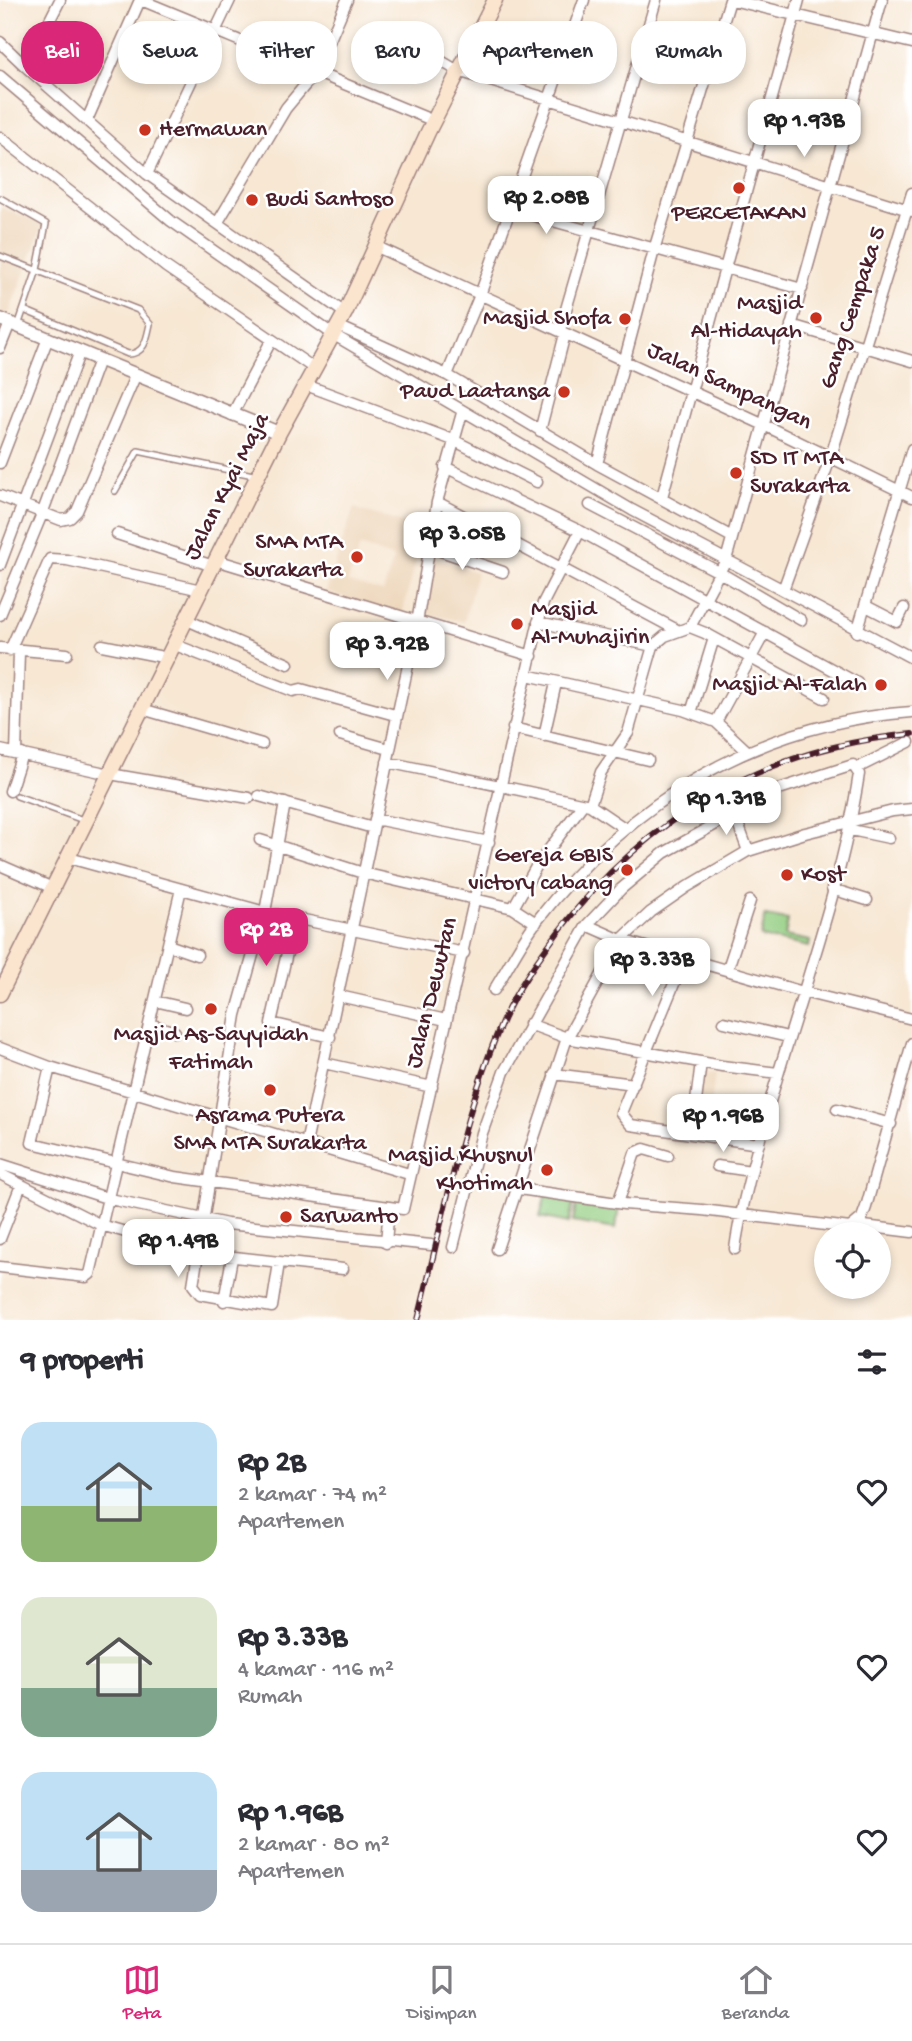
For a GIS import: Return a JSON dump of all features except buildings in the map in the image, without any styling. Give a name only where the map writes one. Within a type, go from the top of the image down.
[{"type":"main road","name":"Jalan Kyai Maja","points":[[484,21],[495,0]]},
{"type":"main road","name":"Jalan Kyai Maja","points":[[0,994],[55,889],[279,433],[339,324],[450,97],[458,71]]},
{"type":"street","points":[[49,21],[60,0]]},
{"type":"street","points":[[220,21],[230,0]]},
{"type":"street","points":[[337,23],[347,0]]},
{"type":"street","points":[[447,375],[480,295],[584,0]]},
{"type":"street","points":[[540,431],[562,332],[589,231],[656,0]]},
{"type":"street","points":[[597,464],[654,250],[731,0],[873,31],[912,43]]},
{"type":"street","points":[[662,497],[689,392],[757,162],[799,0]]},
{"type":"street","points":[[690,627],[726,560],[833,184],[882,0]]},
{"type":"street","points":[[87,120],[145,1],[190,21]]},
{"type":"street","points":[[0,42],[21,61]]},
{"type":"street","points":[[444,63],[458,71]]},
{"type":"street","points":[[0,76],[171,221],[339,324],[447,375],[597,464],[732,537]]},
{"type":"street","points":[[337,82],[433,130]]},
{"type":"street","points":[[46,84],[147,174],[218,222],[339,324],[404,374],[462,413],[857,632],[912,659]]},
{"type":"street","points":[[147,174],[189,84]]},
{"type":"street","points":[[218,222],[286,108],[306,84]]},
{"type":"street","points":[[499,84],[833,184],[910,210]]},
{"type":"street","points":[[0,137],[166,267],[314,369]]},
{"type":"street","name":"Gang Cempaka 5","points":[[783,590],[830,459],[863,345],[910,210],[912,193]]},
{"type":"street","points":[[509,209],[802,289]]},
{"type":"street","name":"Jalan Sampangan","points":[[375,246],[764,425],[912,497]]},
{"type":"street","points":[[0,348],[9,323],[279,433]]},
{"type":"street","points":[[791,326],[912,361]]},
{"type":"street","points":[[0,463],[48,338]]},
{"type":"street","points":[[232,415],[271,341]]},
{"type":"street","points":[[0,565],[80,351]]},
{"type":"street","points":[[0,615],[42,514],[99,360]]},
{"type":"street","points":[[0,496],[61,520],[71,518],[78,511],[136,374]]},
{"type":"street","points":[[306,385],[453,440],[537,482]]},
{"type":"street","points":[[306,1144],[339,996],[395,715],[417,623],[437,502],[462,413]]},
{"type":"street","points":[[857,632],[912,449]]},
{"type":"street","points":[[445,467],[580,531],[856,684]]},
{"type":"street","points":[[437,502],[564,567],[677,630]]},
{"type":"street","points":[[590,505],[719,572],[801,620]]},
{"type":"street","name":"Jalan Dewutan","points":[[389,1207],[403,1209],[409,1174],[477,899],[543,603],[564,567],[580,531]]},
{"type":"street","points":[[117,534],[532,656]]},
{"type":"street","points":[[429,547],[503,572]]},
{"type":"street","points":[[14,794],[19,753],[9,650],[50,559],[67,560],[201,590]]},
{"type":"street","points":[[866,606],[897,622],[904,608]]},
{"type":"street","points":[[187,620],[288,664]]},
{"type":"street","points":[[538,622],[653,646]]},
{"type":"street","points":[[513,908],[529,876],[587,805],[601,772],[628,733],[653,646],[677,630],[690,627],[824,698]]},
{"type":"street","points":[[716,722],[765,632]]},
{"type":"street","points":[[691,713],[714,638]]},
{"type":"street","points":[[102,645],[171,651],[293,691],[301,689],[395,715]]},
{"type":"street","points":[[9,650],[67,654]]},
{"type":"street","points":[[527,675],[691,713],[716,722],[746,750]]},
{"type":"street","points":[[544,736],[556,683]]},
{"type":"street","points":[[142,709],[262,744]]},
{"type":"street","points":[[494,990],[536,923],[624,828],[690,782],[746,750],[800,731],[838,722],[912,712]]},
{"type":"street","points":[[513,728],[648,760]]},
{"type":"street","points":[[340,735],[389,748]]},
{"type":"street","points":[[453,1247],[482,1133],[504,1072],[587,925],[621,890],[664,853],[734,813],[779,789],[848,766],[857,768],[909,742]]},
{"type":"street","points":[[0,750],[110,774],[254,797],[374,823],[489,842]]},
{"type":"street","points":[[387,762],[587,805],[624,828]]},
{"type":"street","points":[[735,1250],[740,1214],[751,1171],[851,826],[859,774],[857,768]]},
{"type":"street","points":[[279,1263],[272,1307],[225,1301],[195,1291],[193,1285],[236,1015],[265,912],[285,803]]},
{"type":"street","points":[[497,1249],[567,1038],[621,940],[651,912],[748,851],[912,809]]},
{"type":"street","points":[[734,813],[748,851]]},
{"type":"street","points":[[851,826],[889,838]]},
{"type":"street","points":[[260,840],[363,873],[513,908],[536,923]]},
{"type":"street","points":[[69,858],[265,912],[464,953]]},
{"type":"street","points":[[0,865],[55,889]]},
{"type":"street","points":[[0,1266],[86,1277],[91,1271],[181,889]]},
{"type":"street","points":[[832,889],[866,900]]},
{"type":"street","points":[[728,968],[750,901]]},
{"type":"street","points":[[295,918],[271,1023],[330,1037]]},
{"type":"street","points":[[587,925],[621,940],[728,968],[803,992],[912,1018]]},
{"type":"street","points":[[168,945],[197,955]]},
{"type":"street","points":[[685,957],[649,1051],[621,1113],[631,1125],[759,1144]]},
{"type":"street","points":[[339,996],[446,1020]]},
{"type":"street","points":[[155,1001],[185,1008]]},
{"type":"street","points":[[724,1023],[788,1037]]},
{"type":"street","points":[[150,1024],[175,1032]]},
{"type":"street","points":[[529,1024],[567,1038],[778,1073]]},
{"type":"street","points":[[859,1222],[866,1207],[891,1124],[912,1043]]},
{"type":"street","points":[[0,1048],[50,1067],[409,1174]]},
{"type":"street","points":[[692,1133],[701,1062]]},
{"type":"street","points":[[324,1063],[432,1087]]},
{"type":"street","points":[[50,1067],[32,1143],[115,1165],[211,1182],[389,1207],[386,1243]]},
{"type":"street","points":[[554,1074],[634,1084]]},
{"type":"street","points":[[836,1109],[891,1124]]},
{"type":"street","points":[[618,1203],[635,1153],[644,1149],[668,1156]]},
{"type":"street","points":[[0,1164],[110,1199],[205,1219],[386,1243],[431,1245]]},
{"type":"street","points":[[717,1166],[751,1171]]},
{"type":"street","points":[[0,1174],[101,1225],[199,1253],[343,1269]]},
{"type":"street","points":[[0,1240],[21,1185]]},
{"type":"street","points":[[519,1189],[814,1225]]},
{"type":"street","points":[[891,1231],[912,1232]]},
{"type":"street","points":[[225,1301],[232,1258]]},
{"type":"lane","points":[[0,198],[46,224],[37,270],[24,310],[9,323]]},
{"type":"lane","points":[[0,256],[138,310],[150,324],[142,349],[136,354],[128,354],[24,310]]},
{"type":"lane","points":[[115,491],[138,451],[258,476]]},
{"type":"lane","points":[[14,794],[87,821]]},
{"type":"shaded area","points":[[0,207],[43,224],[7,318],[0,315]]},
{"type":"shaded area","points":[[354,508],[424,530],[402,615],[326,592]],"holes":[[[360,546],[394,558],[383,592],[348,582]]]},
{"type":"shaded area","points":[[431,557],[477,572],[464,622],[421,612]]},
{"type":"shaded area","points":[[701,1072],[715,1073],[709,1126],[696,1125]]},
{"type":"green space","points":[[765,916],[788,920],[785,936],[810,941],[809,947],[761,937]]},
{"type":"green space","points":[[546,1194],[574,1198],[569,1223],[540,1217]]},
{"type":"green space","points":[[577,1199],[619,1205],[616,1229],[573,1222]]},
{"type":"railway","points":[[418,1320],[465,1130],[503,1020],[536,963],[593,890],[631,854],[671,822],[714,794],[760,772],[808,754],[859,741],[912,734]]},
{"type":"place","name":"Hermawan","points":[[145,130]]},
{"type":"place","name":"PERCETAKAN","points":[[739,188]]},
{"type":"place","name":"Budi Santoso","points":[[252,200]]},
{"type":"place","name":"Masjid Al-Hidayah","points":[[816,318]]},
{"type":"place","name":"Masjid Shofa","points":[[625,319]]},
{"type":"place","name":"Paud Laatansa","points":[[564,392]]},
{"type":"place","name":"SD IT MTA Surakarta","points":[[736,473]]},
{"type":"place","name":"SMA MTA Surakarta","points":[[357,557]]},
{"type":"place","name":"Masjid Al-Muhajirin","points":[[517,624]]},
{"type":"place","name":"Masjid Al-Falah","points":[[881,685]]},
{"type":"place","name":"Gereja GBIS victory cabang","points":[[627,870]]},
{"type":"place","name":"Kost","points":[[787,875]]},
{"type":"place","name":"Masjid As-Sayyidah Fatimah","points":[[211,1009]]},
{"type":"place","name":"Asrama Putera SMA MTA Surakarta","points":[[270,1090]]},
{"type":"place","name":"Masjid Khusnul Khotimah","points":[[547,1170]]},
{"type":"place","name":"Sarwanto","points":[[286,1217]]}]
